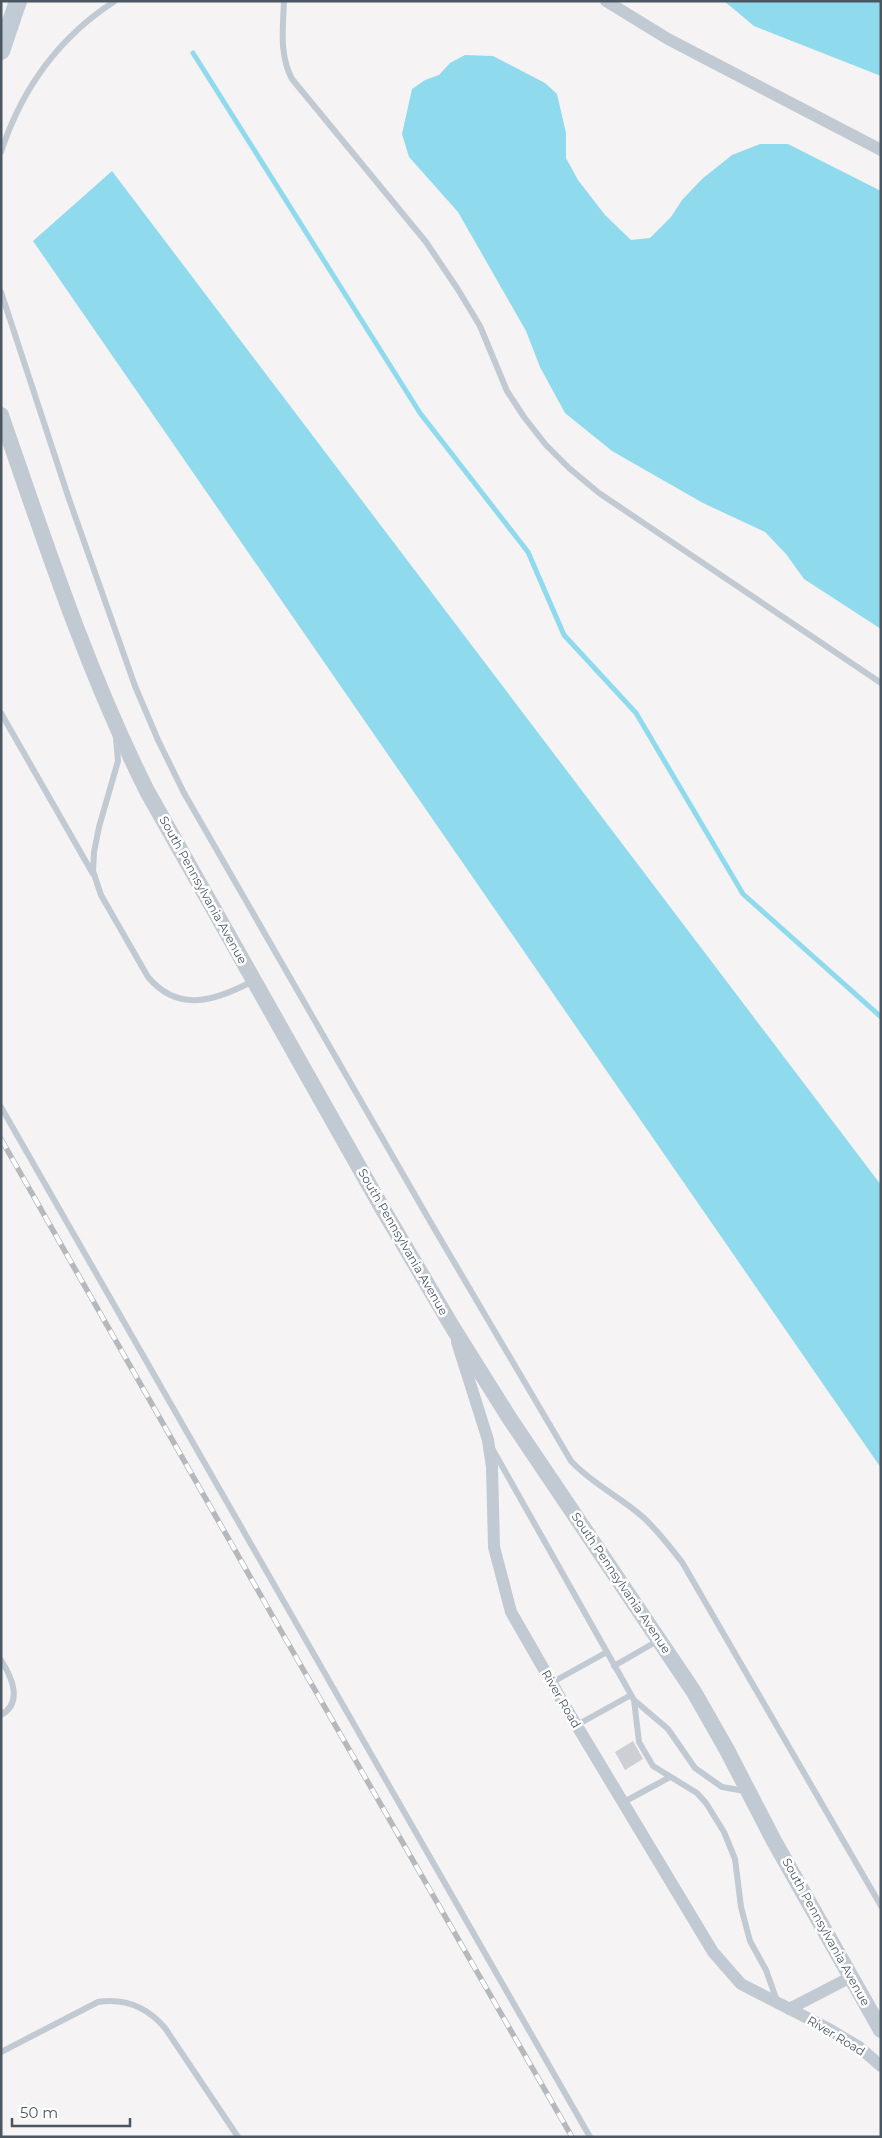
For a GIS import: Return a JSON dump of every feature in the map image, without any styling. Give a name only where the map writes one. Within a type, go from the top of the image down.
[{"type":"main road","points":[[1,51],[18,1]]},
{"type":"street","points":[[606,1],[668,39],[881,150]]},
{"type":"street","name":"South Pennsylvania Avenue","points":[[1,415],[82,644],[108,708],[147,791],[381,1206],[453,1328],[510,1419],[660,1640],[707,1714],[881,2030]]},
{"type":"street","name":"River Road","points":[[453,1328],[488,1440],[492,1467],[494,1547],[501,1576],[512,1612],[552,1683],[713,1952],[742,1984],[827,2028],[859,2047],[881,2066]]},
{"type":"street","name":"River Road","points":[[783,2006],[851,1977]]},
{"type":"lane","points":[[1,152],[10,124],[26,92],[46,62],[70,35],[98,12],[116,1]]},
{"type":"lane","points":[[284,1],[282,50],[285,66],[292,78],[426,242],[480,326],[508,391],[524,417],[546,445],[598,493],[881,683]]},
{"type":"lane","points":[[1,292],[69,499],[135,686],[158,740],[184,793],[426,1214],[571,1461],[596,1484],[644,1518],[682,1562],[881,1906]]},
{"type":"lane","points":[[108,708],[116,736],[118,761],[99,827],[94,852],[93,871],[101,895],[148,977],[157,988],[177,998],[206,1000],[228,994],[253,980]]},
{"type":"lane","points":[[1,713],[96,880]]},
{"type":"lane","points":[[1,1107],[590,2137]]},
{"type":"lane","points":[[488,1440],[632,1698],[668,1729],[695,1768],[722,1787],[749,1792]]},
{"type":"lane","points":[[614,1666],[660,1640]]},
{"type":"lane","points":[[552,1683],[607,1652]]},
{"type":"lane","points":[[1,1660],[13,1680],[14,1698],[6,1712],[1,1714]]},
{"type":"lane","points":[[577,1725],[632,1698]]},
{"type":"lane","points":[[632,1698],[639,1742],[653,1766],[697,1793],[706,1802],[724,1832],[735,1859],[742,1907],[750,1941],[783,2006]]},
{"type":"lane","points":[[622,1802],[670,1777]]},
{"type":"lane","points":[[1,2052],[98,2002],[113,2000],[133,2003],[157,2019],[161,2024],[238,2137]]},
{"type":"water","points":[[724,1],[881,1],[881,76],[754,26]]},
{"type":"water","points":[[465,55],[493,56],[545,83],[557,94],[566,133],[566,158],[578,180],[605,215],[631,240],[650,238],[671,217],[682,200],[702,179],[732,155],[760,144],[788,144],[881,191],[881,629],[804,579],[786,554],[765,532],[703,503],[612,451],[565,413],[540,367],[526,331],[458,212],[409,157],[402,134],[412,89],[425,80],[439,75],[450,63]]},
{"type":"water","points":[[112,171],[881,1185],[881,1468],[33,241]]},
{"type":"building","points":[[633,1741],[643,1759],[625,1770],[615,1752]]},
{"type":"waterway","points":[[193,53],[420,413],[528,552],[564,635],[636,713],[743,894],[881,1017]]},
{"type":"railway","points":[[1,1139],[572,2137]]}]
